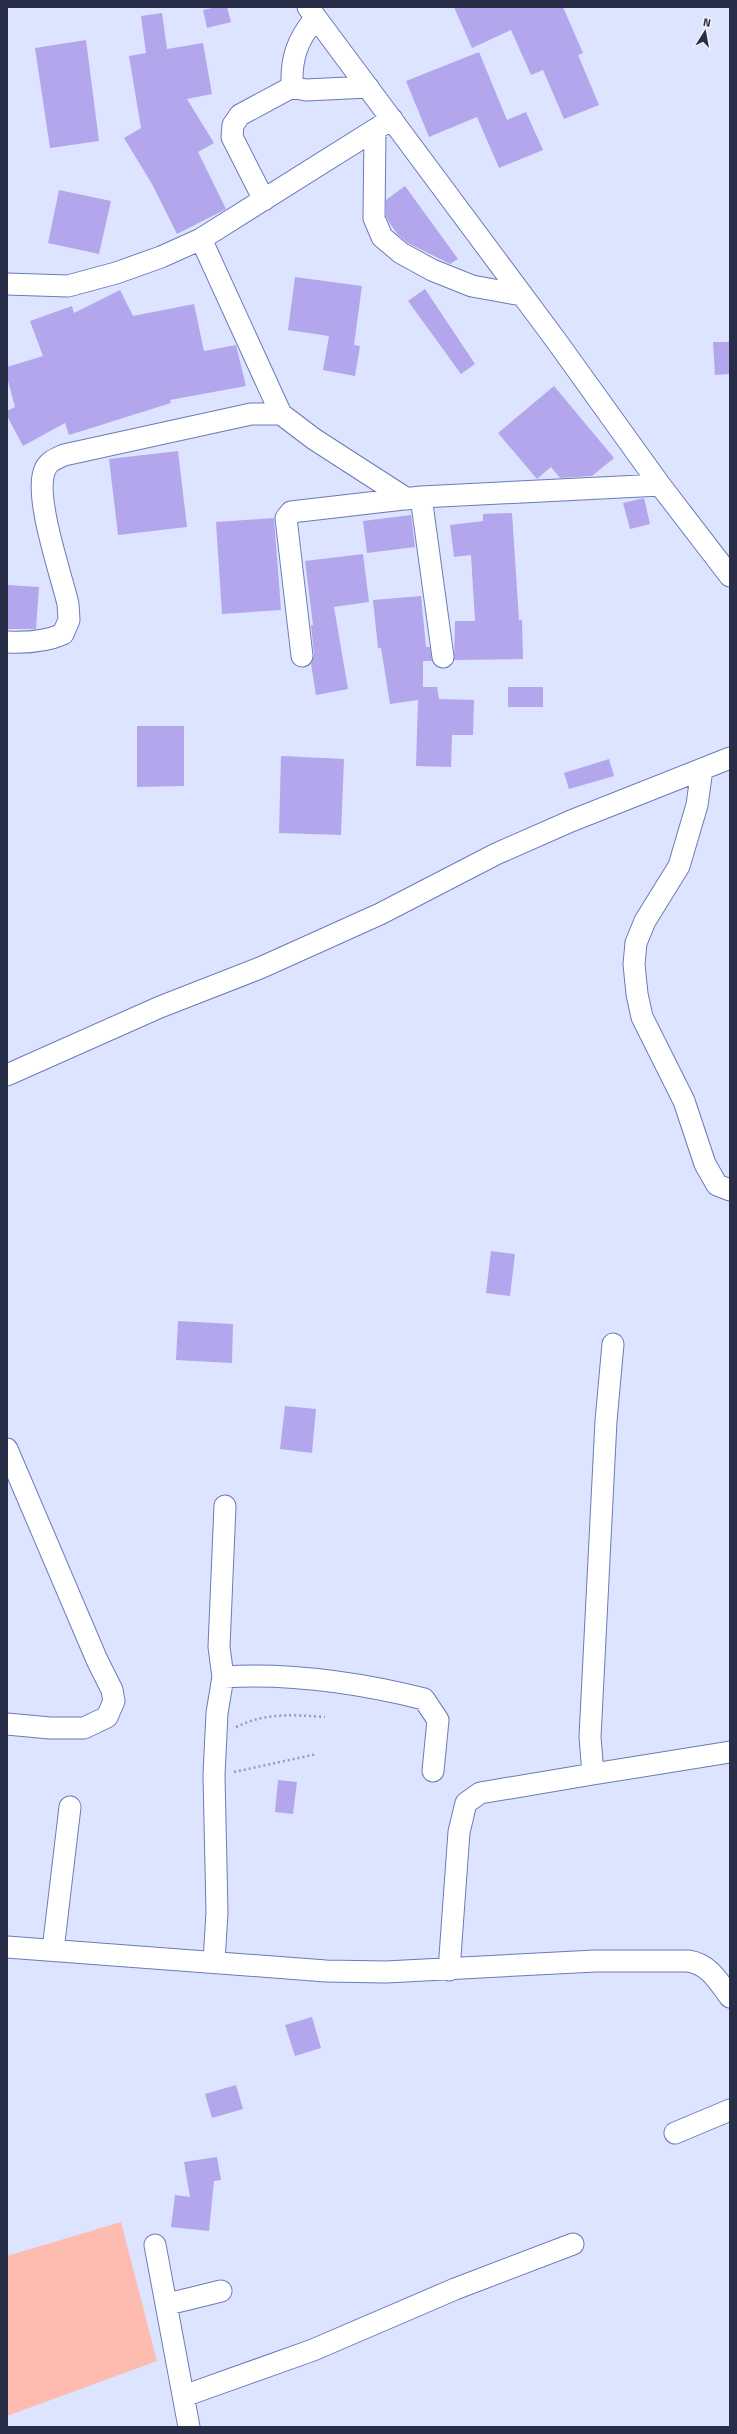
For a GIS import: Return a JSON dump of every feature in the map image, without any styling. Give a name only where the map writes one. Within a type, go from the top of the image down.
[{"type":"street","points":[[292,87],[294,55],[312,12],[522,295],[660,485],[730,576]]},
{"type":"street","points":[[264,200],[232,137],[233,125],[240,115],[292,87],[306,90],[368,87]]},
{"type":"street","points":[[7,284],[68,286],[116,273],[201,239],[392,119]]},
{"type":"street","points":[[375,131],[374,218],[382,237],[401,253],[445,276],[472,286],[522,295]]},
{"type":"street","points":[[201,239],[281,414],[314,440],[414,498],[443,657]]},
{"type":"street","points":[[7,642],[25,643],[52,639],[64,634],[69,620],[68,604],[42,487],[44,472],[51,461],[64,455],[251,414],[281,414]]},
{"type":"street","points":[[302,656],[286,518],[291,512],[305,509],[414,498],[660,485]]},
{"type":"street","points":[[7,1075],[160,1007],[274,962],[380,914],[496,854],[571,821],[730,758]]},
{"type":"street","points":[[702,769],[697,805],[679,866],[645,921],[636,943],[634,964],[637,994],[642,1017],[684,1101],[705,1164],[717,1186],[730,1190]]},
{"type":"street","points":[[593,1774],[590,1737],[606,1421],[613,1344]]},
{"type":"street","points":[[7,1449],[97,1660],[112,1690],[114,1701],[107,1716],[84,1728],[50,1728],[7,1724]]},
{"type":"street","points":[[214,1962],[217,1912],[214,1775],[216,1737],[223,1677],[219,1647],[225,1506]]},
{"type":"street","points":[[223,1677],[253,1675],[290,1678],[392,1691],[424,1699],[438,1720],[433,1771]]},
{"type":"street","points":[[449,1970],[459,1832],[466,1803],[480,1793],[730,1752]]},
{"type":"street","points":[[53,1950],[70,1807]]},
{"type":"street","points":[[7,1946],[326,1971],[386,1972],[449,1970],[595,1961],[688,1961],[699,1962],[708,1968],[730,1997]]},
{"type":"street","points":[[675,2133],[730,2110]]},
{"type":"street","points":[[184,2396],[313,2350],[455,2289],[573,2244]]},
{"type":"street","points":[[155,2245],[168,2304],[189,2427]]},
{"type":"street","points":[[168,2304],[221,2291]]},
{"type":"path","points":[[216,1737],[249,1721],[274,1714],[325,1717]]},
{"type":"path","points":[[214,1775],[317,1754]]},
{"type":"shaded area","points":[[121,2222],[157,2361],[7,2416],[7,2256]]},
{"type":"building","points":[[217,7],[227,7],[231,22],[207,28],[203,10]]},
{"type":"building","points":[[454,7],[563,7],[583,53],[578,55],[599,105],[564,119],[543,70],[531,75],[511,30],[472,48]]},
{"type":"building","points":[[162,13],[167,49],[203,43],[212,94],[187,99],[214,143],[198,152],[226,209],[177,234],[152,184],[124,138],[141,128],[129,56],[146,53],[141,16]]},
{"type":"building","points":[[86,40],[99,141],[50,148],[35,48]]},
{"type":"building","points":[[479,52],[507,120],[526,112],[543,150],[499,168],[477,117],[429,137],[406,81]]},
{"type":"building","points":[[405,186],[458,259],[450,264],[408,243],[398,235],[386,216],[386,200]]},
{"type":"building","points":[[59,190],[111,201],[99,254],[48,243]]},
{"type":"building","points":[[295,277],[362,286],[354,345],[360,346],[355,376],[323,370],[329,336],[288,330]]},
{"type":"building","points":[[425,289],[475,364],[461,374],[408,301]]},
{"type":"building","points":[[120,290],[133,316],[194,304],[204,351],[236,345],[246,386],[170,400],[171,403],[69,435],[65,423],[23,446],[7,416],[7,411],[15,407],[7,377],[7,367],[43,356],[30,321],[72,306],[74,313]]},
{"type":"building","points":[[713,342],[730,342],[730,374],[715,375]]},
{"type":"building","points":[[554,386],[614,458],[592,476],[560,478],[551,467],[537,479],[498,433]]},
{"type":"building","points":[[178,451],[187,527],[118,535],[109,459]]},
{"type":"building","points":[[644,498],[650,524],[630,529],[623,503]]},
{"type":"building","points":[[512,513],[519,620],[522,620],[523,659],[454,660],[455,621],[475,621],[471,555],[454,557],[450,525],[483,521],[483,514]]},
{"type":"building","points":[[411,515],[415,547],[367,553],[363,521]]},
{"type":"building","points":[[274,518],[281,610],[222,614],[216,522]]},
{"type":"building","points":[[363,554],[369,602],[334,607],[348,689],[316,695],[311,664],[314,655],[311,625],[313,625],[305,561]]},
{"type":"building","points":[[7,585],[39,587],[36,629],[7,629]]},
{"type":"building","points":[[421,596],[426,647],[430,647],[432,661],[423,661],[423,687],[437,687],[439,699],[474,700],[473,735],[452,735],[451,767],[416,766],[418,700],[390,704],[381,648],[378,648],[373,600]]},
{"type":"building","points":[[508,687],[543,687],[543,707],[508,707]]},
{"type":"building","points":[[137,726],[184,726],[184,786],[137,787]]},
{"type":"building","points":[[281,756],[344,759],[341,835],[279,833]]},
{"type":"building","points":[[609,759],[614,776],[569,789],[564,773]]},
{"type":"building","points":[[491,1251],[515,1254],[510,1296],[486,1293]]},
{"type":"building","points":[[178,1321],[233,1324],[232,1363],[176,1360]]},
{"type":"building","points":[[285,1406],[316,1409],[312,1453],[280,1449]]},
{"type":"building","points":[[278,1780],[297,1782],[293,1814],[275,1812]]},
{"type":"building","points":[[312,2017],[321,2048],[295,2056],[285,2025]]},
{"type":"building","points":[[236,2085],[243,2109],[212,2118],[205,2094]]},
{"type":"building","points":[[217,2157],[221,2180],[214,2181],[209,2231],[171,2227],[175,2195],[190,2197],[184,2162]]}]
